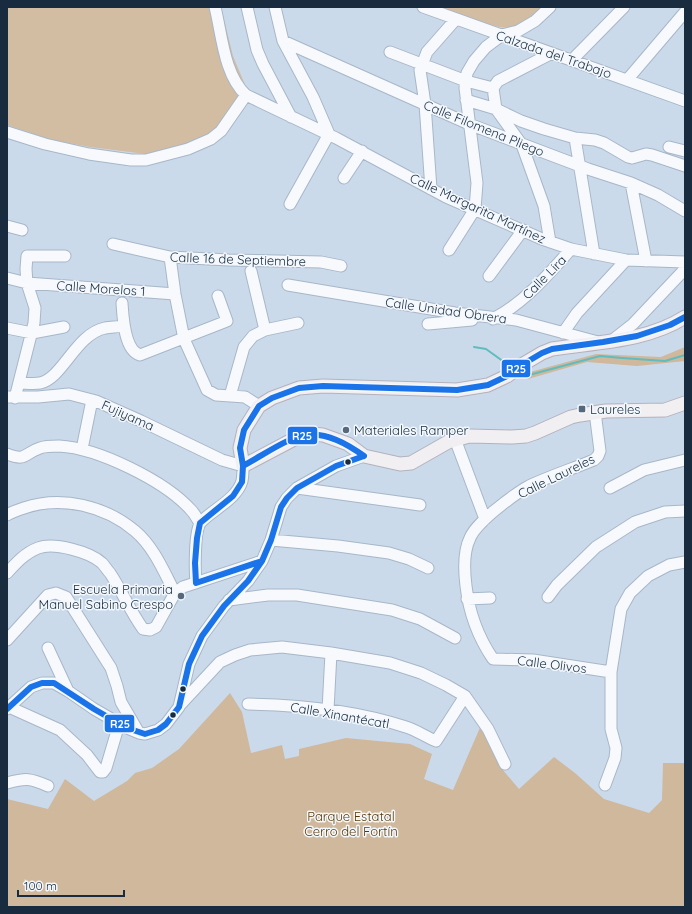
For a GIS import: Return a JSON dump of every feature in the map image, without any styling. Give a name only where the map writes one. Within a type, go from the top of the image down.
[{"type":"main road","points":[[685,317],[632,338],[552,349],[520,366],[507,376],[488,385],[458,390],[323,386],[299,388],[272,398],[259,406],[244,430],[240,448],[243,466],[296,438],[311,434],[323,435],[348,444],[364,456],[400,464],[410,463],[455,439],[468,436],[526,436],[536,433],[571,416],[595,412],[665,410],[685,403]]},
{"type":"street","points":[[7,132],[45,144],[89,154],[131,160],[146,160],[188,149],[211,139],[221,131],[243,93],[227,63],[215,7]]},
{"type":"street","points":[[247,7],[257,50],[291,117]]},
{"type":"street","points":[[275,7],[283,41],[313,97],[329,134],[290,204]]},
{"type":"street","name":"Calzada del Trabajo","points":[[423,7],[684,99]]},
{"type":"street","points":[[449,250],[475,209],[477,183],[465,88],[468,73],[474,61],[486,47],[502,35],[524,28],[535,21],[550,7]]},
{"type":"street","points":[[572,60],[624,7]]},
{"type":"street","points":[[627,80],[685,12]]},
{"type":"street","points":[[431,189],[425,104],[421,81],[421,65],[427,52],[456,19]]},
{"type":"street","name":"Calle Filomena Pliego","points":[[283,41],[469,124],[580,167],[632,183],[658,195],[685,211]]},
{"type":"street","points":[[390,52],[466,81],[493,88]]},
{"type":"street","points":[[550,242],[544,206],[522,144],[496,109],[493,88],[498,81],[552,53]]},
{"type":"street","name":"Calle Margarita Martínez","points":[[243,93],[329,134],[431,189],[550,242],[571,249],[626,260],[685,262]]},
{"type":"street","points":[[466,100],[496,109],[538,127],[575,138],[595,140],[604,143],[628,157],[632,158],[646,154],[660,157],[685,166]]},
{"type":"street","points":[[575,138],[594,254]]},
{"type":"street","points":[[669,147],[685,151]]},
{"type":"street","points":[[344,178],[362,151]]},
{"type":"street","points":[[632,183],[646,261]]},
{"type":"street","points":[[7,226],[22,230]]},
{"type":"street","points":[[489,276],[522,230]]},
{"type":"street","name":"Calle 16 de Septiembre","points":[[112,244],[170,257],[321,262],[341,266]]},
{"type":"street","name":"Calle Lira","points":[[496,317],[538,286],[571,249]]},
{"type":"street","points":[[11,397],[19,382],[34,323],[35,308],[27,282],[27,256],[65,256]]},
{"type":"street","points":[[170,257],[175,294],[184,339],[207,390],[216,395],[245,397],[259,406]]},
{"type":"street","points":[[563,333],[578,313],[626,260]]},
{"type":"street","points":[[606,342],[633,324],[685,269]]},
{"type":"street","points":[[251,271],[265,330]]},
{"type":"street","name":"Calle Morelos 1","points":[[7,278],[27,282],[175,294]]},
{"type":"street","name":"Calle Unidad Obrera","points":[[288,285],[455,313],[516,320],[563,333],[606,342]]},
{"type":"street","points":[[122,303],[124,326],[128,340],[134,351],[140,355],[227,321],[218,296]]},
{"type":"street","points":[[428,324],[463,320],[490,320],[496,317]]},
{"type":"street","points":[[230,396],[244,347],[253,336],[265,330],[298,323]]},
{"type":"street","points":[[19,382],[40,384],[46,382],[56,373],[85,339],[105,328],[124,326]]},
{"type":"street","points":[[7,328],[32,333],[64,327]]},
{"type":"street","name":"Fujiyama","points":[[11,397],[38,398],[69,394],[92,400],[141,421],[222,460],[243,466]]},
{"type":"street","points":[[82,449],[92,400]]},
{"type":"street","name":"Calle Laureles","points":[[493,659],[487,651],[472,619],[467,599],[464,553],[470,537],[485,519],[515,494],[553,475],[594,460],[598,456],[600,451],[595,412]]},
{"type":"street","points":[[455,439],[485,519]]},
{"type":"street","points":[[7,454],[17,458],[41,448],[58,446],[82,449],[135,470],[168,490],[192,510],[200,523]]},
{"type":"street","points":[[178,707],[188,664],[202,636],[229,600],[248,581],[262,561],[271,540],[281,507],[287,498],[297,488],[336,466],[364,456]]},
{"type":"street","points":[[610,488],[644,470],[685,460]]},
{"type":"street","points":[[196,583],[195,563],[200,523],[233,496],[242,482],[243,466]]},
{"type":"street","points":[[297,488],[420,505]]},
{"type":"street","points":[[7,515],[36,504],[61,502],[84,505],[110,514],[136,532],[154,553],[175,593]]},
{"type":"street","points":[[548,598],[557,585],[596,547],[635,522],[665,512],[685,511]]},
{"type":"street","points":[[271,540],[338,546],[389,553],[409,559],[428,568]]},
{"type":"street","points":[[7,573],[21,558],[39,548],[58,546],[82,552],[102,563],[117,583],[143,629],[150,630],[156,627],[175,593],[183,587],[262,561]]},
{"type":"street","points":[[606,786],[615,758],[616,748],[612,728],[610,672],[621,609],[630,593],[648,576],[669,565],[685,562]]},
{"type":"street","points":[[7,640],[48,595],[56,593],[66,597],[111,668],[120,702],[139,733]]},
{"type":"street","points":[[229,600],[268,595],[297,595],[392,610],[420,619],[455,638]]},
{"type":"street","points":[[467,599],[490,598]]},
{"type":"street","points":[[119,724],[106,768],[103,772],[100,772],[87,755],[60,730],[8,708],[31,687],[42,683],[54,683],[119,724],[139,733],[145,734],[158,730],[166,724],[178,707],[220,662],[250,650],[282,647],[331,653],[390,663],[420,673],[446,685],[465,696],[488,728],[505,764]]},
{"type":"street","points":[[48,648],[68,691]]},
{"type":"street","points":[[328,710],[331,653]]},
{"type":"street","name":"Calle Olivos","points":[[493,659],[533,660],[610,672]]},
{"type":"street","name":"Calle Xinantécatl","points":[[248,704],[293,705],[372,718],[407,727],[436,741],[465,696]]},
{"type":"street","points":[[7,783],[24,779],[35,780],[48,786]]},
{"type":"shaded area","points":[[7,7],[221,7],[233,56],[246,87],[226,122],[211,135],[165,152],[145,154],[90,147],[52,140],[7,125]]},
{"type":"shaded area","points":[[439,7],[544,7],[521,24],[506,28],[476,21]]},
{"type":"green space","points":[[685,347],[685,361],[637,366],[587,362],[528,379],[515,374],[521,369],[530,372],[596,354],[661,357]]},
{"type":"green space","name":"Parque Estatal Cerro del Fortín","points":[[230,693],[242,712],[251,753],[282,745],[285,759],[299,756],[299,749],[346,738],[410,744],[432,754],[424,779],[453,790],[482,723],[502,769],[519,789],[554,757],[575,773],[604,799],[649,813],[662,800],[663,763],[685,763],[685,907],[7,907],[7,799],[48,809],[65,779],[94,801],[127,781],[135,773],[152,768],[179,749]]},
{"type":"waterway","points":[[474,347],[486,349],[511,367]]},
{"type":"waterway","points":[[520,371],[529,375],[600,356],[665,361],[685,355]]},
{"type":"transit line","name":"R25","points":[[262,561],[196,583],[195,563],[200,523],[233,496],[242,482],[243,466],[240,448],[244,430],[259,406],[272,398],[299,388],[323,386],[457,390],[488,385],[507,376],[520,366],[552,349],[637,336],[670,325],[685,317]]},
{"type":"transit line","name":"R25","points":[[243,466],[289,440],[302,436],[316,435],[330,437],[346,444],[364,456]]},
{"type":"transit line","name":"R25","points":[[7,709],[31,687],[42,683],[54,683],[127,728],[145,734],[158,730],[166,724],[179,707],[189,664],[202,636],[224,606],[248,581],[262,561],[271,540],[281,507],[287,498],[297,488],[336,466],[364,456]]},
{"type":"place","name":"Laureles","points":[[582,409]]},
{"type":"place","name":"Materiales Ramper","points":[[346,430]]},
{"type":"place","name":"Escuela Primaria Manuel Sabino Crespo","points":[[181,596]]}]
